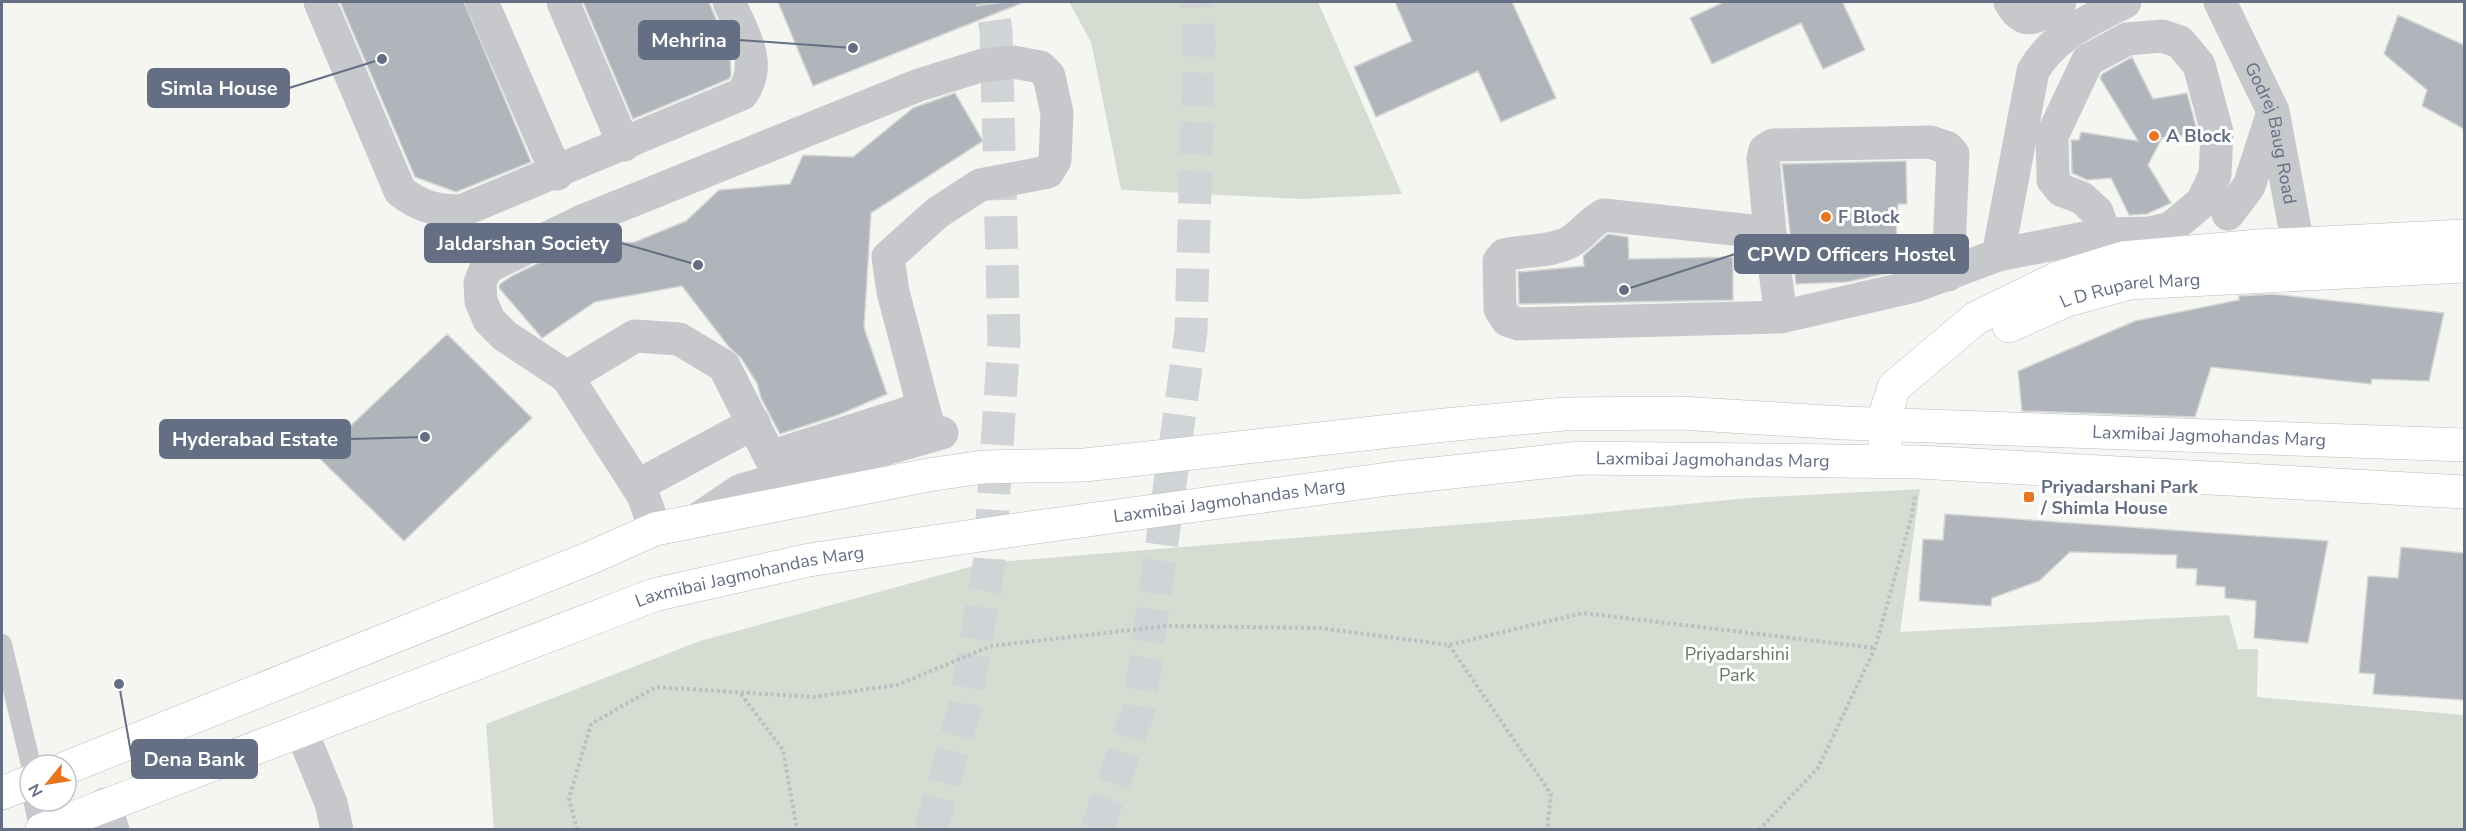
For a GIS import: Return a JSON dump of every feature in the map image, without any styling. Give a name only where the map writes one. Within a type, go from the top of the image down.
[{"type":"main road","points":[[2301,259],[2464,236]]},
{"type":"main road","name":"L D Ruparel Marg","points":[[1885,461],[1886,424],[1894,387],[1953,340],[1986,336],[2062,289],[2129,283],[2301,259],[2464,266]]},
{"type":"main road","name":"Laxmibai Jagmohandas Marg","points":[[78,763],[590,558],[655,529],[928,475],[983,467],[1108,463],[1444,425],[1564,414],[1680,413],[1886,424],[2464,445]]},
{"type":"main road","name":"Laxmibai Jagmohandas Marg","points":[[43,819],[109,817],[251,749],[654,595],[809,560],[1388,479],[1580,458],[1885,461],[2464,492]]},
{"type":"main road","points":[[230,702],[251,749]]},
{"type":"main road","points":[[2,793],[18,787]]},
{"type":"street","points":[[320,2],[400,191],[418,206],[461,211],[556,174],[742,93],[750,82],[753,68],[750,52],[729,2]]},
{"type":"street","points":[[482,2],[556,174]]},
{"type":"street","points":[[563,2],[624,145]]},
{"type":"street","points":[[2010,2],[2017,14],[2025,18],[2032,18],[2060,2]]},
{"type":"street","points":[[1998,255],[2033,71],[2042,56],[2064,34],[2125,2]]},
{"type":"street","name":"Godrej Baug Road","points":[[2220,2],[2273,111],[2301,259]]},
{"type":"street","points":[[1770,233],[1604,215],[1592,220],[1573,240],[1561,246],[1504,255],[1499,261],[1500,309],[1507,320],[1519,324],[1781,317],[1915,286],[1998,255],[2105,234],[2149,233],[2171,228],[2202,202],[2215,175],[2217,132],[2199,65],[2180,42],[2162,36],[2127,39],[2088,60],[2052,136],[2053,180],[2061,190],[2082,198],[2097,212],[2105,234]]},
{"type":"street","points":[[655,529],[637,486],[567,377],[505,336],[489,320],[481,301],[480,283],[486,268],[582,221],[919,85],[980,66],[1013,62],[1040,67],[1049,76],[1057,112],[1055,160],[1048,172],[980,185],[937,213],[888,257],[893,292],[932,426]]},
{"type":"street","points":[[2228,214],[2249,186],[2273,111]]},
{"type":"street","points":[[1781,317],[1763,158],[1766,150],[1773,145],[1930,142],[1948,148],[1953,154],[1948,275]]},
{"type":"street","points":[[2215,175],[2249,186]]},
{"type":"street","points":[[567,377],[636,336],[679,339],[724,366],[770,457],[932,426]]},
{"type":"street","points":[[637,486],[754,423]]},
{"type":"street","points":[[695,520],[741,490],[932,426]]},
{"type":"street","points":[[301,730],[331,803],[337,830]]},
{"type":"lane","points":[[2,644],[28,753]]},
{"type":"path","points":[[1759,830],[1818,768],[1875,648],[1912,515],[1918,462]]},
{"type":"path","points":[[576,830],[569,798],[591,724],[656,687],[813,697],[897,685],[991,646],[1166,626],[1319,628],[1449,645],[1583,614],[1875,648]]},
{"type":"path","points":[[1449,645],[1551,794],[1547,830]]},
{"type":"path","points":[[741,694],[783,750],[796,824],[793,830]]},
{"type":"green space","points":[[1069,2],[1318,2],[1402,194],[1302,199],[1121,190],[1091,42]]},
{"type":"green space","name":"Priyadarshini Park","points":[[1920,489],[1900,632],[2229,615],[2238,649],[2258,649],[2257,697],[2464,715],[2464,829],[494,829],[486,724],[700,641],[984,563],[1567,516],[1748,498]]},
{"type":"building","points":[[340,2],[464,2],[531,162],[456,192],[415,177]]},
{"type":"building","points":[[583,2],[709,2],[730,53],[731,76],[729,79],[633,119]]},
{"type":"building","points":[[778,2],[1022,2],[1022,3],[813,86]]},
{"type":"building","points":[[1395,2],[1512,2],[1556,98],[1501,122],[1478,71],[1376,117],[1354,67],[1412,41]]},
{"type":"building","points":[[1724,2],[1845,2],[1843,3],[1865,50],[1823,69],[1801,23],[1712,64],[1690,18]]},
{"type":"building","points":[[2398,15],[2464,45],[2464,129],[2422,106],[2427,90],[2384,54]]},
{"type":"building","name":"A Block","points":[[2132,57],[2153,99],[2187,93],[2198,134],[2162,138],[2148,165],[2171,203],[2147,214],[2129,215],[2111,178],[2087,180],[2072,173],[2071,140],[2079,140],[2081,132],[2138,141],[2100,78],[2102,74]]},
{"type":"building","points":[[955,93],[983,141],[871,213],[864,328],[887,394],[838,415],[780,434],[761,398],[757,383],[741,358],[729,347],[682,286],[595,302],[542,338],[499,288],[500,284],[512,276],[579,243],[635,242],[686,221],[719,190],[790,184],[803,155],[853,157],[913,108]]},
{"type":"building","name":"F Block","points":[[1906,161],[1907,204],[1898,204],[1894,272],[1847,282],[1796,284],[1782,164]]},
{"type":"building","points":[[1608,234],[1628,237],[1629,259],[1733,257],[1733,300],[1519,304],[1518,272],[1584,266],[1583,256]]},
{"type":"building","points":[[2273,294],[2444,313],[2429,381],[2372,379],[2371,384],[2211,367],[2195,417],[2022,411],[2018,371],[2135,321],[2239,300],[2239,296]]},
{"type":"building","points":[[447,334],[532,418],[404,541],[318,457]]},
{"type":"building","points":[[1945,514],[2328,541],[2308,643],[2254,638],[2256,601],[2225,598],[2225,587],[2196,585],[2197,569],[2176,568],[2177,555],[2070,552],[2039,581],[1992,598],[1991,606],[1919,601],[1923,539],[1943,540]]},
{"type":"building","points":[[2401,547],[2464,553],[2464,700],[2373,694],[2375,674],[2359,673],[2368,576],[2398,578]]},
{"type":"tunnel","points":[[931,830],[965,706],[989,565],[1004,341],[996,31],[992,2]]},
{"type":"tunnel","points":[[1097,830],[1139,709],[1191,331],[1199,43],[1197,2]]},
{"type":"place","name":"Mehrina","points":[[853,48]]},
{"type":"place","name":"Simla House","points":[[382,59]]},
{"type":"place","name":"A Block","points":[[2154,136]]},
{"type":"place","name":"F Block","points":[[1826,217]]},
{"type":"place","name":"Jaldarshan Society","points":[[698,265]]},
{"type":"place","name":"CPWD Officers Hostel","points":[[1624,290]]},
{"type":"place","name":"Hyderabad Estate","points":[[425,437]]},
{"type":"place","name":"Priyadarshani Park / Shimla House","points":[[2029,497]]},
{"type":"place","name":"Dena Bank","points":[[119,684]]}]
